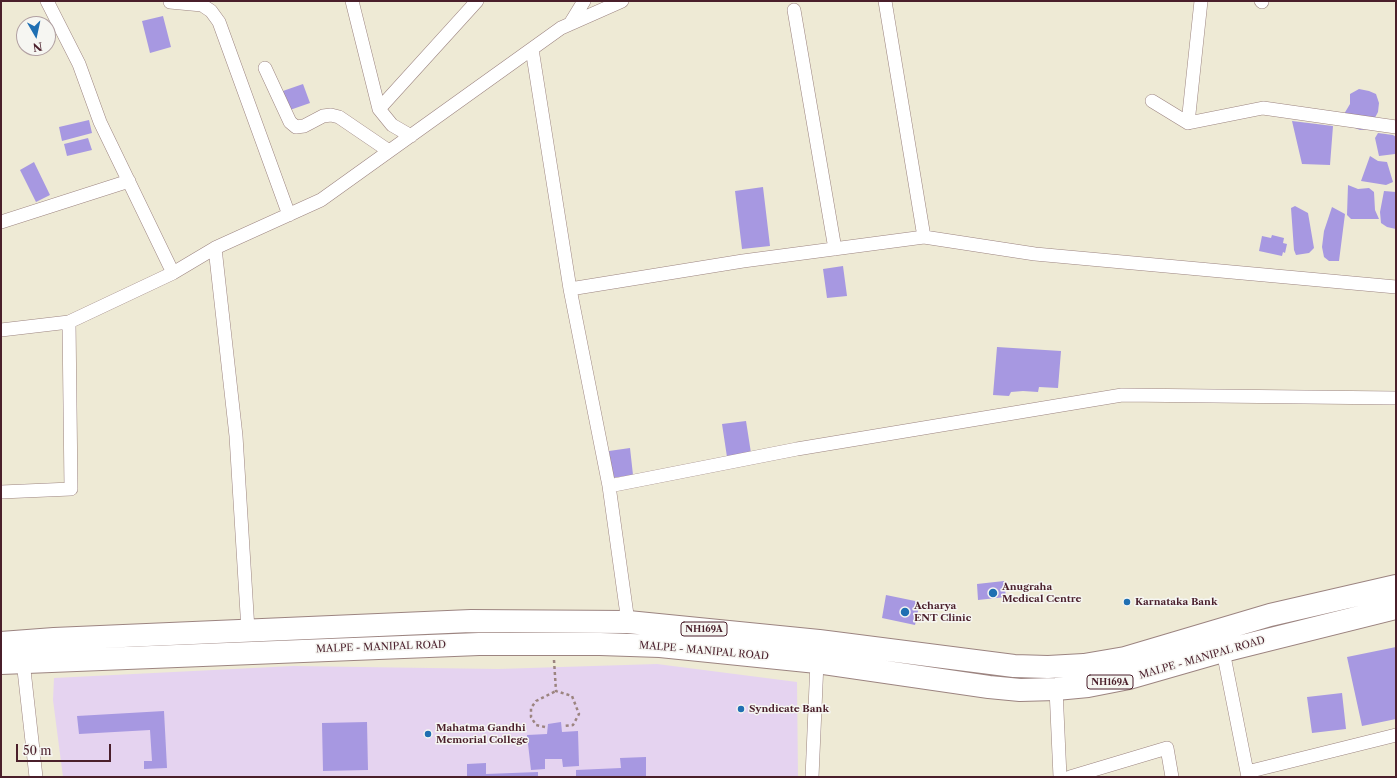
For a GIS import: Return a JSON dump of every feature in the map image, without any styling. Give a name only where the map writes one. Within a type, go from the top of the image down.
[{"type":"highway","name":"NH169A","points":[[1,643],[248,630],[471,621],[628,622],[819,641],[1007,666],[1048,667],[1084,665],[1125,658],[1270,615],[1396,586]]},
{"type":"highway","name":"MALPE - MANIPAL ROAD","points":[[1,663],[318,650],[553,643],[660,646],[816,662],[989,687],[1020,690],[1056,689],[1088,686],[1130,678],[1275,637],[1396,608]]},
{"type":"highway","points":[[1270,615],[1275,637]]},
{"type":"street","points":[[47,1],[79,64],[100,122],[173,273]]},
{"type":"street","points":[[352,1],[379,109],[392,125],[411,136]]},
{"type":"street","points":[[379,109],[477,1]]},
{"type":"street","points":[[570,24],[584,1]]},
{"type":"street","points":[[1,330],[69,322],[173,273],[215,248],[321,200],[561,28],[622,1]]},
{"type":"street","points":[[886,1],[924,237]]},
{"type":"street","points":[[1188,123],[1201,1]]},
{"type":"street","points":[[170,2],[202,5],[212,11],[219,22],[289,215]]},
{"type":"street","points":[[794,10],[835,249]]},
{"type":"street","points":[[532,49],[570,289],[609,486],[628,622]]},
{"type":"street","points":[[265,68],[290,122],[296,127],[304,126],[323,116],[331,115],[339,117],[389,151]]},
{"type":"street","points":[[1152,102],[1188,123],[1263,108],[1396,127]]},
{"type":"street","points":[[1,222],[129,181]]},
{"type":"street","points":[[570,289],[743,261],[924,237],[1035,254],[1396,287]]},
{"type":"street","points":[[215,248],[236,436],[248,630]]},
{"type":"street","points":[[1,492],[71,489],[69,322]]},
{"type":"street","points":[[609,486],[797,449],[1122,395],[1396,398]]},
{"type":"street","points":[[317,627],[318,650]]},
{"type":"street","points":[[1223,651],[1247,774],[1396,735]]},
{"type":"street","points":[[23,661],[36,777]]},
{"type":"street","points":[[812,777],[816,662]]},
{"type":"street","points":[[1056,689],[1060,777]]},
{"type":"street","points":[[1070,777],[1097,773],[1167,748],[1172,777]]},
{"type":"path","points":[[553,643],[556,691]]},
{"type":"path","points":[[545,727],[536,725],[531,717],[531,708],[536,701],[556,691],[572,696],[579,714],[573,725],[563,726]]},
{"type":"shaded area","name":"Mahatma Gandhi Memorial College","points":[[657,664],[797,682],[798,777],[63,777],[53,700],[54,678],[293,666],[498,669]]},
{"type":"building","points":[[163,16],[171,47],[150,53],[142,21]]},
{"type":"building","points":[[303,84],[310,103],[287,111],[280,92]]},
{"type":"building","points":[[1359,89],[1376,94],[1379,103],[1378,112],[1369,129],[1360,130],[1350,126],[1344,114],[1350,104],[1350,94]]},
{"type":"building","points":[[89,120],[92,133],[62,141],[59,127]]},
{"type":"building","points":[[1292,121],[1333,126],[1330,165],[1302,164]]},
{"type":"building","points":[[1378,133],[1393,135],[1396,137],[1395,154],[1379,156],[1375,138]]},
{"type":"building","points":[[88,138],[92,150],[67,156],[64,144]]},
{"type":"building","points":[[1370,156],[1378,161],[1387,162],[1393,182],[1386,185],[1361,181]]},
{"type":"building","points":[[34,162],[50,195],[36,202],[20,170]]},
{"type":"building","points":[[1348,185],[1358,189],[1369,188],[1374,192],[1375,210],[1379,219],[1351,219],[1347,215]]},
{"type":"building","points":[[763,187],[770,246],[742,249],[735,191]]},
{"type":"building","points":[[1384,191],[1396,192],[1396,229],[1387,227],[1381,223],[1380,212]]},
{"type":"building","points":[[1295,206],[1308,213],[1314,248],[1309,253],[1296,255],[1294,250],[1291,208]]},
{"type":"building","points":[[1332,207],[1345,214],[1339,261],[1329,261],[1324,257],[1322,247],[1324,231]]},
{"type":"building","points":[[1272,235],[1284,238],[1283,243],[1287,244],[1285,253],[1283,252],[1282,256],[1259,251],[1262,236],[1271,238]]},
{"type":"building","points":[[843,266],[847,296],[827,298],[823,269]]},
{"type":"building","points":[[997,347],[1061,351],[1058,388],[1039,387],[1038,392],[1011,392],[1009,396],[993,395]]},
{"type":"building","points":[[746,421],[751,453],[727,457],[722,424]]},
{"type":"building","points":[[630,448],[633,475],[612,478],[609,451]]},
{"type":"building","points":[[1004,581],[1006,597],[978,600],[977,584]]},
{"type":"building","points":[[886,595],[920,602],[915,625],[882,618]]},
{"type":"building","points":[[1396,647],[1396,719],[1362,726],[1347,657]]},
{"type":"building","points":[[1342,693],[1346,729],[1312,733],[1307,697]]},
{"type":"building","points":[[164,711],[167,768],[144,769],[144,761],[152,761],[150,730],[79,734],[77,716]]},
{"type":"building","points":[[367,722],[368,770],[323,771],[322,723]]},
{"type":"building","points":[[561,722],[562,732],[578,731],[579,766],[563,767],[562,759],[545,759],[545,769],[531,770],[527,735],[547,734],[548,724]]},
{"type":"building","points":[[646,757],[646,777],[576,777],[576,770],[621,768],[620,758]]},
{"type":"building","points":[[486,763],[486,774],[538,772],[538,777],[467,777],[467,764]]},
{"type":"place","name":"Anugraha Medical Centre","points":[[993,593]]},
{"type":"place","name":"Karnataka Bank","points":[[1127,602]]},
{"type":"place","name":"Acharya ENT Clinic","points":[[905,612]]},
{"type":"place","name":"Syndicate Bank","points":[[741,709]]},
{"type":"place","name":"Mahatma Gandhi Memorial College","points":[[428,734]]}]
